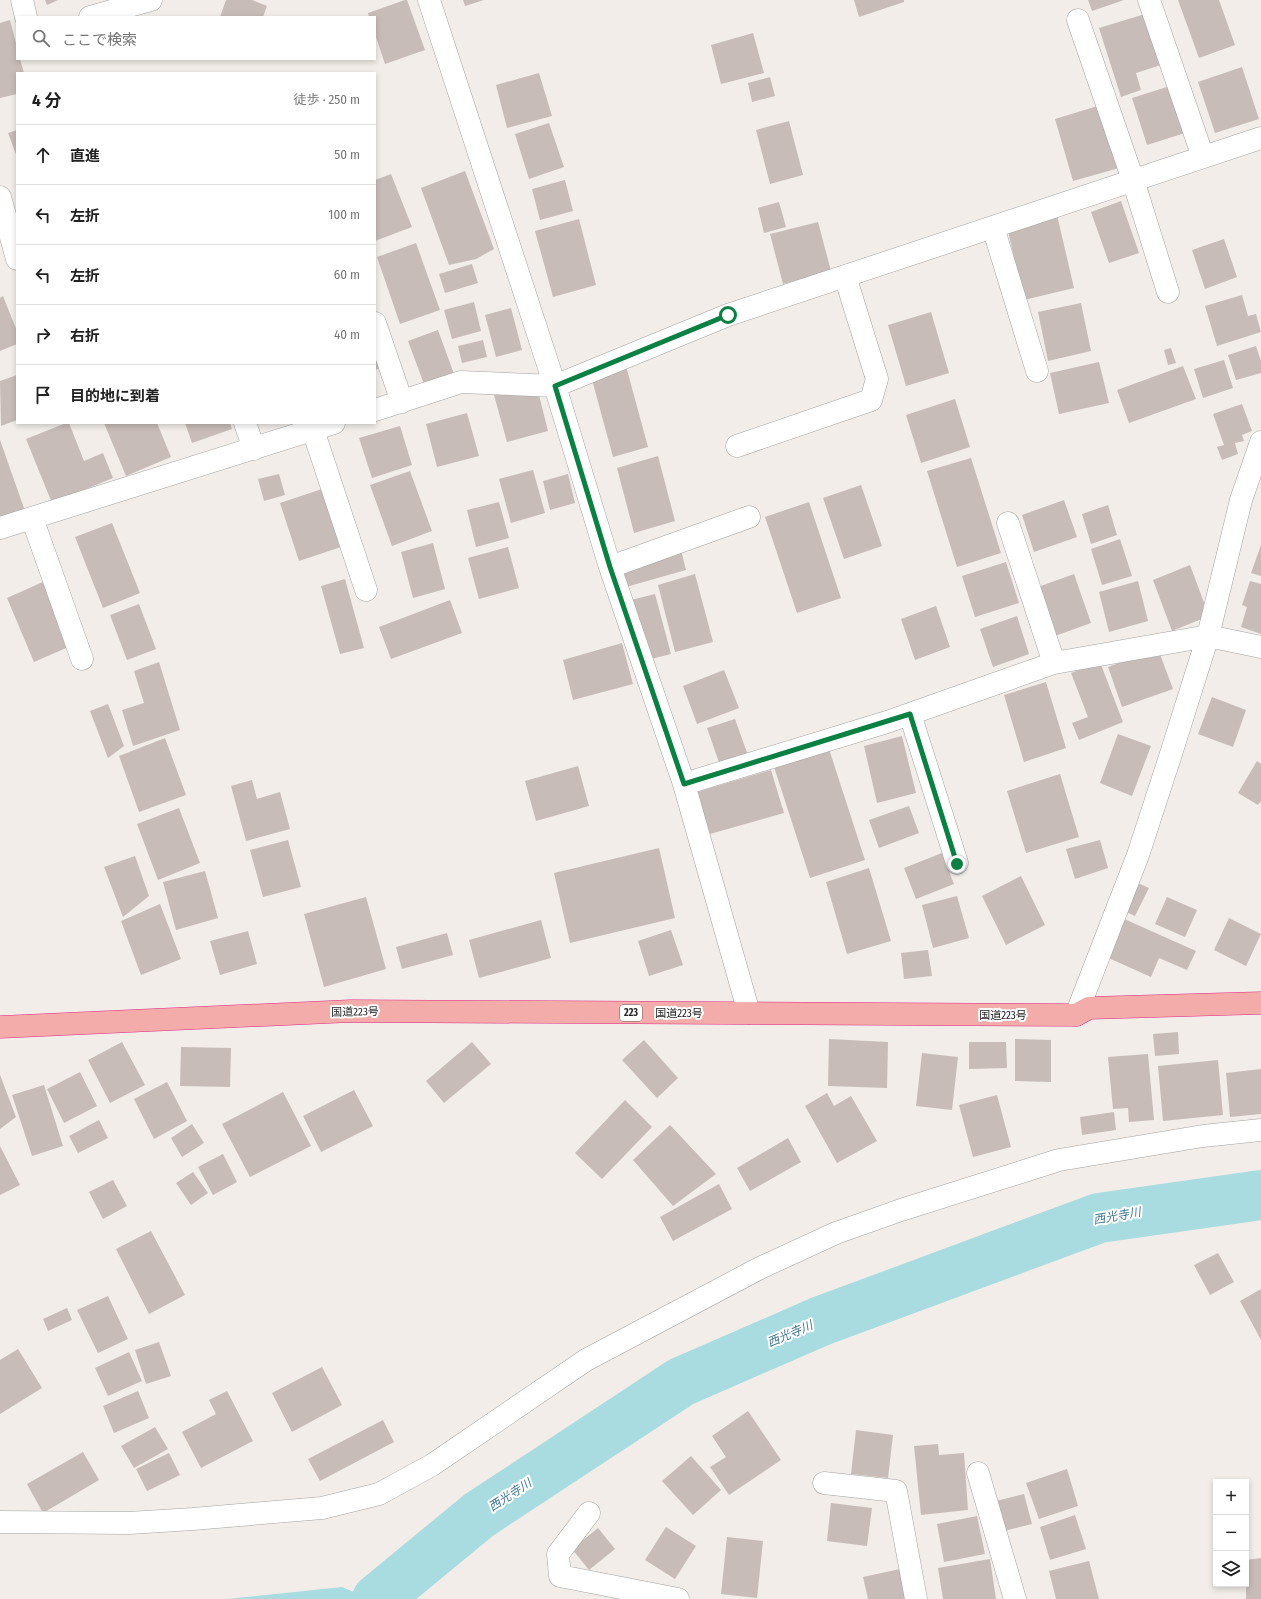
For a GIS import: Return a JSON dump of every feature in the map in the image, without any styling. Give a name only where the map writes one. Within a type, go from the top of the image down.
[{"type":"highway","name":"国道223号","points":[[0,1027],[351,1011],[1076,1015],[1090,1008],[1261,1003]]},
{"type":"street","points":[[22,0],[26,16]]},
{"type":"street","points":[[94,16],[151,0]]},
{"type":"street","points":[[429,0],[555,386],[610,567],[684,784],[749,1013]]},
{"type":"street","points":[[1149,0],[1203,157]]},
{"type":"street","points":[[1078,20],[1134,180],[1168,292]]},
{"type":"street","points":[[376,410],[461,382],[555,386],[728,315],[1261,138]]},
{"type":"street","points":[[0,197],[16,255]]},
{"type":"street","points":[[993,227],[1037,371]]},
{"type":"street","points":[[737,446],[871,400],[877,379],[845,276]]},
{"type":"street","points":[[376,326],[402,402]]},
{"type":"street","points":[[246,424],[254,449]]},
{"type":"street","points":[[0,528],[331,424]]},
{"type":"street","points":[[313,430],[366,590]]},
{"type":"street","points":[[1076,1015],[1138,855],[1208,636],[1242,500],[1261,442]]},
{"type":"street","points":[[610,567],[749,517]]},
{"type":"street","points":[[32,518],[82,659]]},
{"type":"street","points":[[1008,523],[1054,663]]},
{"type":"street","points":[[684,784],[910,714],[1054,663],[1208,636],[1261,647]]},
{"type":"street","points":[[910,714],[957,864]]},
{"type":"street","points":[[0,1522],[129,1523],[194,1519],[322,1508],[378,1494],[432,1465],[586,1360],[760,1268],[836,1233],[901,1210],[1059,1160],[1203,1136],[1261,1130]]},
{"type":"street","points":[[978,1473],[1015,1599]]},
{"type":"street","points":[[824,1483],[896,1491],[916,1599]]},
{"type":"street","points":[[589,1513],[558,1554],[560,1576],[678,1599]]},
{"type":"water","points":[[342,1587],[370,1599],[227,1599]]},
{"type":"building","points":[[45,0],[58,0],[47,5]]},
{"type":"building","points":[[226,0],[252,0],[267,6],[263,16],[220,16]]},
{"type":"building","points":[[407,0],[425,50],[385,64],[376,37],[376,16],[369,16],[368,13]]},
{"type":"building","points":[[463,0],[484,0],[465,6]]},
{"type":"building","points":[[854,0],[904,0],[904,2],[859,17]]},
{"type":"building","points":[[1088,0],[1124,0],[1092,11]]},
{"type":"building","points":[[1178,0],[1219,0],[1235,45],[1199,58]]},
{"type":"building","points":[[1145,14],[1161,65],[1136,73],[1141,90],[1121,97],[1099,28]]},
{"type":"building","points":[[10,20],[16,43],[16,60],[20,60],[24,72],[16,72],[16,94],[0,98],[0,23]]},
{"type":"building","points":[[753,33],[764,73],[721,84],[711,45]]},
{"type":"building","points":[[1242,67],[1259,119],[1215,133],[1198,82]]},
{"type":"building","points":[[539,73],[552,116],[507,128],[496,85]]},
{"type":"building","points":[[770,77],[775,96],[752,102],[748,83]]},
{"type":"building","points":[[1170,86],[1185,133],[1147,145],[1132,98]]},
{"type":"building","points":[[1101,105],[1119,168],[1073,181],[1055,119]]},
{"type":"building","points":[[789,121],[803,175],[770,184],[756,130]]},
{"type":"building","points":[[549,123],[564,167],[529,179],[515,134]]},
{"type":"building","points":[[16,130],[16,154],[8,133]]},
{"type":"building","points":[[465,171],[494,249],[476,259],[449,265],[421,188]]},
{"type":"building","points":[[391,174],[412,227],[376,241],[376,180]]},
{"type":"building","points":[[565,180],[573,211],[540,220],[532,189]]},
{"type":"building","points":[[1121,201],[1139,253],[1109,263],[1091,212]]},
{"type":"building","points":[[779,202],[786,227],[764,233],[758,208]]},
{"type":"building","points":[[1057,215],[1074,288],[1024,300],[1007,227]]},
{"type":"building","points":[[579,219],[596,285],[553,297],[535,231]]},
{"type":"building","points":[[818,222],[831,271],[783,284],[770,234]]},
{"type":"building","points":[[1224,239],[1237,277],[1205,289],[1192,250]]},
{"type":"building","points":[[416,243],[440,310],[400,324],[377,257]]},
{"type":"building","points":[[472,264],[478,283],[445,293],[439,274]]},
{"type":"building","points":[[1242,295],[1248,316],[1256,314],[1261,332],[1217,346],[1205,306]]},
{"type":"building","points":[[3,296],[16,328],[16,344],[0,351],[0,298]]},
{"type":"building","points":[[474,302],[481,331],[452,339],[444,310]]},
{"type":"building","points":[[1081,303],[1091,351],[1048,361],[1038,312]]},
{"type":"building","points":[[511,308],[522,350],[496,357],[485,315]]},
{"type":"building","points":[[931,312],[949,373],[906,386],[888,325]]},
{"type":"building","points":[[438,330],[454,374],[424,384],[408,341]]},
{"type":"building","points":[[483,340],[487,357],[462,363],[458,346]]},
{"type":"building","points":[[1256,346],[1261,361],[1261,373],[1236,380],[1228,355]]},
{"type":"building","points":[[1171,348],[1176,363],[1168,365],[1164,350]]},
{"type":"building","points":[[376,354],[381,368],[376,370]]},
{"type":"building","points":[[1224,360],[1233,388],[1203,398],[1194,369]]},
{"type":"building","points":[[1099,362],[1109,403],[1059,414],[1050,373]]},
{"type":"building","points":[[626,366],[648,447],[613,457],[591,376]]},
{"type":"building","points":[[1183,366],[1196,399],[1129,423],[1117,390]]},
{"type":"building","points":[[16,375],[16,420],[1,426],[0,381]]},
{"type":"building","points":[[536,383],[548,431],[507,442],[494,395]]},
{"type":"building","points":[[955,399],[970,447],[921,463],[906,415]]},
{"type":"building","points":[[1242,404],[1252,431],[1242,435],[1244,441],[1235,443],[1238,454],[1222,460],[1217,447],[1224,445],[1213,414]]},
{"type":"building","points":[[467,413],[479,456],[437,467],[426,424]]},
{"type":"building","points":[[64,424],[69,424],[84,461],[103,453],[113,478],[52,503],[26,439]]},
{"type":"building","points":[[104,424],[157,424],[171,457],[126,476]]},
{"type":"building","points":[[185,424],[230,424],[232,429],[192,443]]},
{"type":"building","points":[[400,426],[412,465],[372,478],[359,438]]},
{"type":"building","points":[[0,440],[25,511],[0,520]]},
{"type":"building","points":[[658,456],[675,521],[634,533],[617,468]]},
{"type":"building","points":[[971,458],[1001,553],[957,567],[927,471]]},
{"type":"building","points":[[533,470],[545,513],[511,523],[499,479]]},
{"type":"building","points":[[410,471],[432,531],[392,546],[370,485]]},
{"type":"building","points":[[279,474],[285,495],[264,501],[258,479]]},
{"type":"building","points":[[568,474],[575,503],[550,510],[543,481]]},
{"type":"building","points":[[861,485],[882,546],[844,559],[823,498]]},
{"type":"building","points":[[328,487],[347,545],[299,561],[280,503]]},
{"type":"building","points":[[1064,500],[1077,537],[1034,552],[1022,515]]},
{"type":"building","points":[[499,502],[509,538],[476,547],[467,510]]},
{"type":"building","points":[[809,502],[841,598],[797,613],[765,517]]},
{"type":"building","points":[[1108,505],[1117,535],[1091,544],[1082,514]]},
{"type":"building","points":[[112,523],[140,593],[103,608],[75,537]]},
{"type":"building","points":[[1120,539],[1132,576],[1102,585],[1091,549]]},
{"type":"building","points":[[433,543],[445,589],[413,598],[401,552]]},
{"type":"building","points":[[1261,545],[1261,576],[1251,573]]},
{"type":"building","points":[[508,547],[519,588],[479,599],[468,558]]},
{"type":"building","points":[[681,550],[686,570],[626,587],[621,566]]},
{"type":"building","points":[[1006,562],[1019,603],[975,617],[962,576]]},
{"type":"building","points":[[1190,565],[1209,616],[1172,631],[1153,580]]},
{"type":"building","points":[[695,574],[713,642],[675,652],[658,585]]},
{"type":"building","points":[[1074,574],[1091,623],[1055,636],[1038,587]]},
{"type":"building","points":[[345,579],[364,648],[340,654],[321,586]]},
{"type":"building","points":[[45,581],[73,645],[34,662],[7,598]]},
{"type":"building","points":[[1138,581],[1148,621],[1109,632],[1099,592]]},
{"type":"building","points":[[1250,581],[1261,584],[1261,634],[1241,627],[1247,607],[1242,605]]},
{"type":"building","points":[[655,594],[671,654],[647,660],[631,600]]},
{"type":"building","points":[[450,600],[462,633],[391,659],[379,627]]},
{"type":"building","points":[[139,604],[156,649],[127,660],[110,615]]},
{"type":"building","points":[[936,606],[950,647],[915,660],[901,619]]},
{"type":"building","points":[[1017,616],[1029,654],[993,667],[980,629]]},
{"type":"building","points":[[622,643],[633,684],[573,700],[563,660]]},
{"type":"building","points":[[1158,649],[1173,689],[1122,707],[1108,667]]},
{"type":"building","points":[[159,662],[180,730],[133,746],[122,710],[144,703],[134,671]]},
{"type":"building","points":[[1100,662],[1123,722],[1079,740],[1072,723],[1088,717],[1071,673]]},
{"type":"building","points":[[724,670],[739,708],[697,724],[683,686]]},
{"type":"building","points":[[1046,682],[1066,748],[1024,762],[1004,695]]},
{"type":"building","points":[[1212,697],[1246,710],[1233,747],[1198,734]]},
{"type":"building","points":[[108,704],[124,746],[108,758],[90,711]]},
{"type":"building","points":[[735,719],[750,761],[722,771],[707,728]]},
{"type":"building","points":[[1118,734],[1151,746],[1132,796],[1100,783]]},
{"type":"building","points":[[902,736],[916,793],[877,803],[864,746]]},
{"type":"building","points":[[165,738],[186,795],[139,812],[119,756]]},
{"type":"building","points":[[829,749],[865,860],[810,878],[774,767]]},
{"type":"building","points":[[1257,761],[1261,764],[1261,801],[1258,805],[1238,793]]},
{"type":"building","points":[[578,766],[589,806],[536,821],[525,781]]},
{"type":"building","points":[[771,770],[784,813],[710,834],[697,792]]},
{"type":"building","points":[[1060,774],[1079,837],[1026,853],[1007,791]]},
{"type":"building","points":[[252,780],[257,799],[280,792],[290,829],[246,841],[231,786]]},
{"type":"building","points":[[909,806],[919,833],[879,848],[869,820]]},
{"type":"building","points":[[179,808],[200,863],[158,880],[137,824]]},
{"type":"building","points":[[288,840],[301,887],[263,897],[250,850]]},
{"type":"building","points":[[1100,840],[1108,868],[1075,879],[1066,849]]},
{"type":"building","points":[[659,848],[675,918],[570,943],[554,873]]},
{"type":"building","points":[[942,853],[954,884],[916,899],[904,868]]},
{"type":"building","points":[[135,856],[149,896],[123,917],[104,867]]},
{"type":"building","points":[[869,868],[891,941],[847,954],[826,882]]},
{"type":"building","points":[[205,871],[218,918],[176,930],[163,882]]},
{"type":"building","points":[[1021,876],[1045,925],[1006,945],[982,896]]},
{"type":"building","points":[[1126,878],[1149,888],[1135,916],[1113,906]]},
{"type":"building","points":[[957,896],[969,938],[933,948],[922,905]]},
{"type":"building","points":[[366,897],[386,969],[324,987],[304,914]]},
{"type":"building","points":[[1167,897],[1197,910],[1185,937],[1155,924]]},
{"type":"building","points":[[160,904],[181,959],[141,975],[121,921]]},
{"type":"building","points":[[1122,918],[1196,951],[1187,970],[1159,958],[1151,977],[1104,956]]},
{"type":"building","points":[[1229,918],[1261,934],[1246,966],[1214,950]]},
{"type":"building","points":[[541,920],[551,958],[479,978],[469,940]]},
{"type":"building","points":[[671,930],[683,965],[649,976],[638,941]]},
{"type":"building","points":[[248,931],[257,964],[220,975],[210,941]]},
{"type":"building","points":[[447,933],[453,955],[402,969],[396,947]]},
{"type":"building","points":[[928,950],[932,976],[904,979],[901,953]]},
{"type":"building","points":[[1178,1032],[1179,1054],[1155,1056],[1153,1034]]},
{"type":"building","points":[[829,1039],[888,1042],[887,1088],[828,1086]]},
{"type":"building","points":[[1015,1039],[1051,1040],[1051,1082],[1015,1081]]},
{"type":"building","points":[[644,1040],[678,1078],[657,1098],[622,1060]]},
{"type":"building","points":[[122,1042],[145,1085],[110,1103],[88,1060]]},
{"type":"building","points":[[472,1042],[491,1064],[444,1103],[426,1081]]},
{"type":"building","points":[[969,1042],[1006,1042],[1007,1068],[969,1069]]},
{"type":"building","points":[[181,1047],[231,1048],[230,1087],[180,1086]]},
{"type":"building","points":[[922,1053],[958,1057],[952,1110],[916,1106]]},
{"type":"building","points":[[1148,1054],[1154,1120],[1129,1122],[1128,1108],[1113,1109],[1108,1057]]},
{"type":"building","points":[[1218,1060],[1223,1115],[1163,1121],[1158,1066]]},
{"type":"building","points":[[1261,1069],[1261,1114],[1230,1117],[1226,1073]]},
{"type":"building","points":[[80,1072],[97,1106],[64,1123],[47,1089]]},
{"type":"building","points":[[0,1075],[16,1117],[0,1129]]},
{"type":"building","points":[[167,1082],[187,1121],[154,1139],[134,1099]]},
{"type":"building","points":[[44,1085],[63,1146],[32,1156],[12,1095]]},
{"type":"building","points":[[354,1090],[373,1126],[321,1152],[303,1116]]},
{"type":"building","points":[[283,1092],[311,1146],[250,1177],[222,1124]]},
{"type":"building","points":[[827,1093],[834,1106],[851,1096],[877,1141],[837,1163],[805,1106]]},
{"type":"building","points":[[997,1095],[1011,1147],[973,1157],[959,1105]]},
{"type":"building","points":[[625,1100],[652,1127],[602,1179],[575,1153]]},
{"type":"building","points":[[1114,1112],[1116,1130],[1082,1135],[1080,1117]]},
{"type":"building","points":[[99,1120],[108,1138],[78,1153],[69,1136]]},
{"type":"building","points":[[192,1124],[204,1143],[182,1157],[171,1138]]},
{"type":"building","points":[[670,1125],[716,1174],[673,1206],[633,1160]]},
{"type":"building","points":[[788,1138],[801,1162],[750,1191],[737,1168]]},
{"type":"building","points":[[0,1146],[20,1185],[0,1195]]},
{"type":"building","points":[[223,1154],[237,1182],[213,1195],[198,1167]]},
{"type":"building","points":[[193,1172],[208,1193],[191,1205],[176,1183]]},
{"type":"building","points":[[113,1180],[127,1206],[103,1219],[89,1192]]},
{"type":"building","points":[[719,1184],[732,1209],[673,1241],[660,1217]]},
{"type":"building","points":[[151,1231],[185,1295],[149,1314],[116,1249]]},
{"type":"building","points":[[1218,1253],[1234,1282],[1210,1295],[1194,1265]]},
{"type":"building","points":[[1261,1289],[1261,1340],[1240,1301]]},
{"type":"building","points":[[108,1296],[128,1339],[98,1353],[77,1310]]},
{"type":"building","points":[[67,1308],[72,1320],[48,1331],[43,1319]]},
{"type":"building","points":[[159,1342],[171,1376],[146,1384],[135,1350]]},
{"type":"building","points":[[18,1349],[42,1388],[0,1414],[0,1360]]},
{"type":"building","points":[[129,1352],[142,1381],[108,1396],[95,1368]]},
{"type":"building","points":[[322,1367],[342,1405],[292,1432],[272,1393]]},
{"type":"building","points":[[138,1391],[149,1418],[114,1433],[103,1406]]},
{"type":"building","points":[[227,1391],[253,1441],[201,1468],[182,1432],[216,1414],[209,1400]]},
{"type":"building","points":[[748,1411],[781,1460],[729,1495],[710,1467],[726,1457],[712,1436]]},
{"type":"building","points":[[383,1420],[394,1442],[320,1481],[308,1459]]},
{"type":"building","points":[[155,1427],[168,1449],[134,1468],[121,1446]]},
{"type":"building","points":[[856,1430],[893,1435],[888,1478],[851,1474]]},
{"type":"building","points":[[938,1444],[939,1455],[964,1453],[968,1510],[921,1515],[914,1446]]},
{"type":"building","points":[[83,1452],[99,1480],[43,1513],[27,1484]]},
{"type":"building","points":[[169,1453],[180,1475],[147,1491],[136,1469]]},
{"type":"building","points":[[691,1456],[721,1490],[693,1515],[662,1481]]},
{"type":"building","points":[[1067,1469],[1078,1506],[1039,1519],[1026,1483]]},
{"type":"building","points":[[1024,1494],[1032,1524],[1004,1531],[996,1501]]},
{"type":"building","points":[[831,1503],[872,1508],[867,1546],[827,1541]]},
{"type":"building","points":[[1075,1515],[1086,1549],[1050,1560],[1040,1527]]},
{"type":"building","points":[[977,1516],[985,1554],[944,1562],[937,1524]]},
{"type":"building","points":[[666,1527],[696,1546],[675,1579],[645,1560]]},
{"type":"building","points":[[598,1528],[615,1549],[589,1570],[572,1549]]},
{"type":"building","points":[[727,1537],[763,1541],[757,1598],[721,1594]]},
{"type":"building","points":[[1261,1558],[1261,1599],[1246,1599],[1246,1587],[1249,1587],[1249,1560]]},
{"type":"building","points":[[990,1559],[996,1599],[943,1599],[938,1568]]},
{"type":"building","points":[[1089,1561],[1099,1599],[1056,1599],[1049,1571]]},
{"type":"building","points":[[900,1569],[907,1599],[868,1599],[863,1577]]},
{"type":"waterway","name":"西光寺川","points":[[377,1599],[479,1515],[681,1382],[821,1321],[1099,1218],[1261,1195]]},
{"type":"route","points":[[728,315],[555,386],[610,567],[684,784],[910,714],[957,864]]}]
